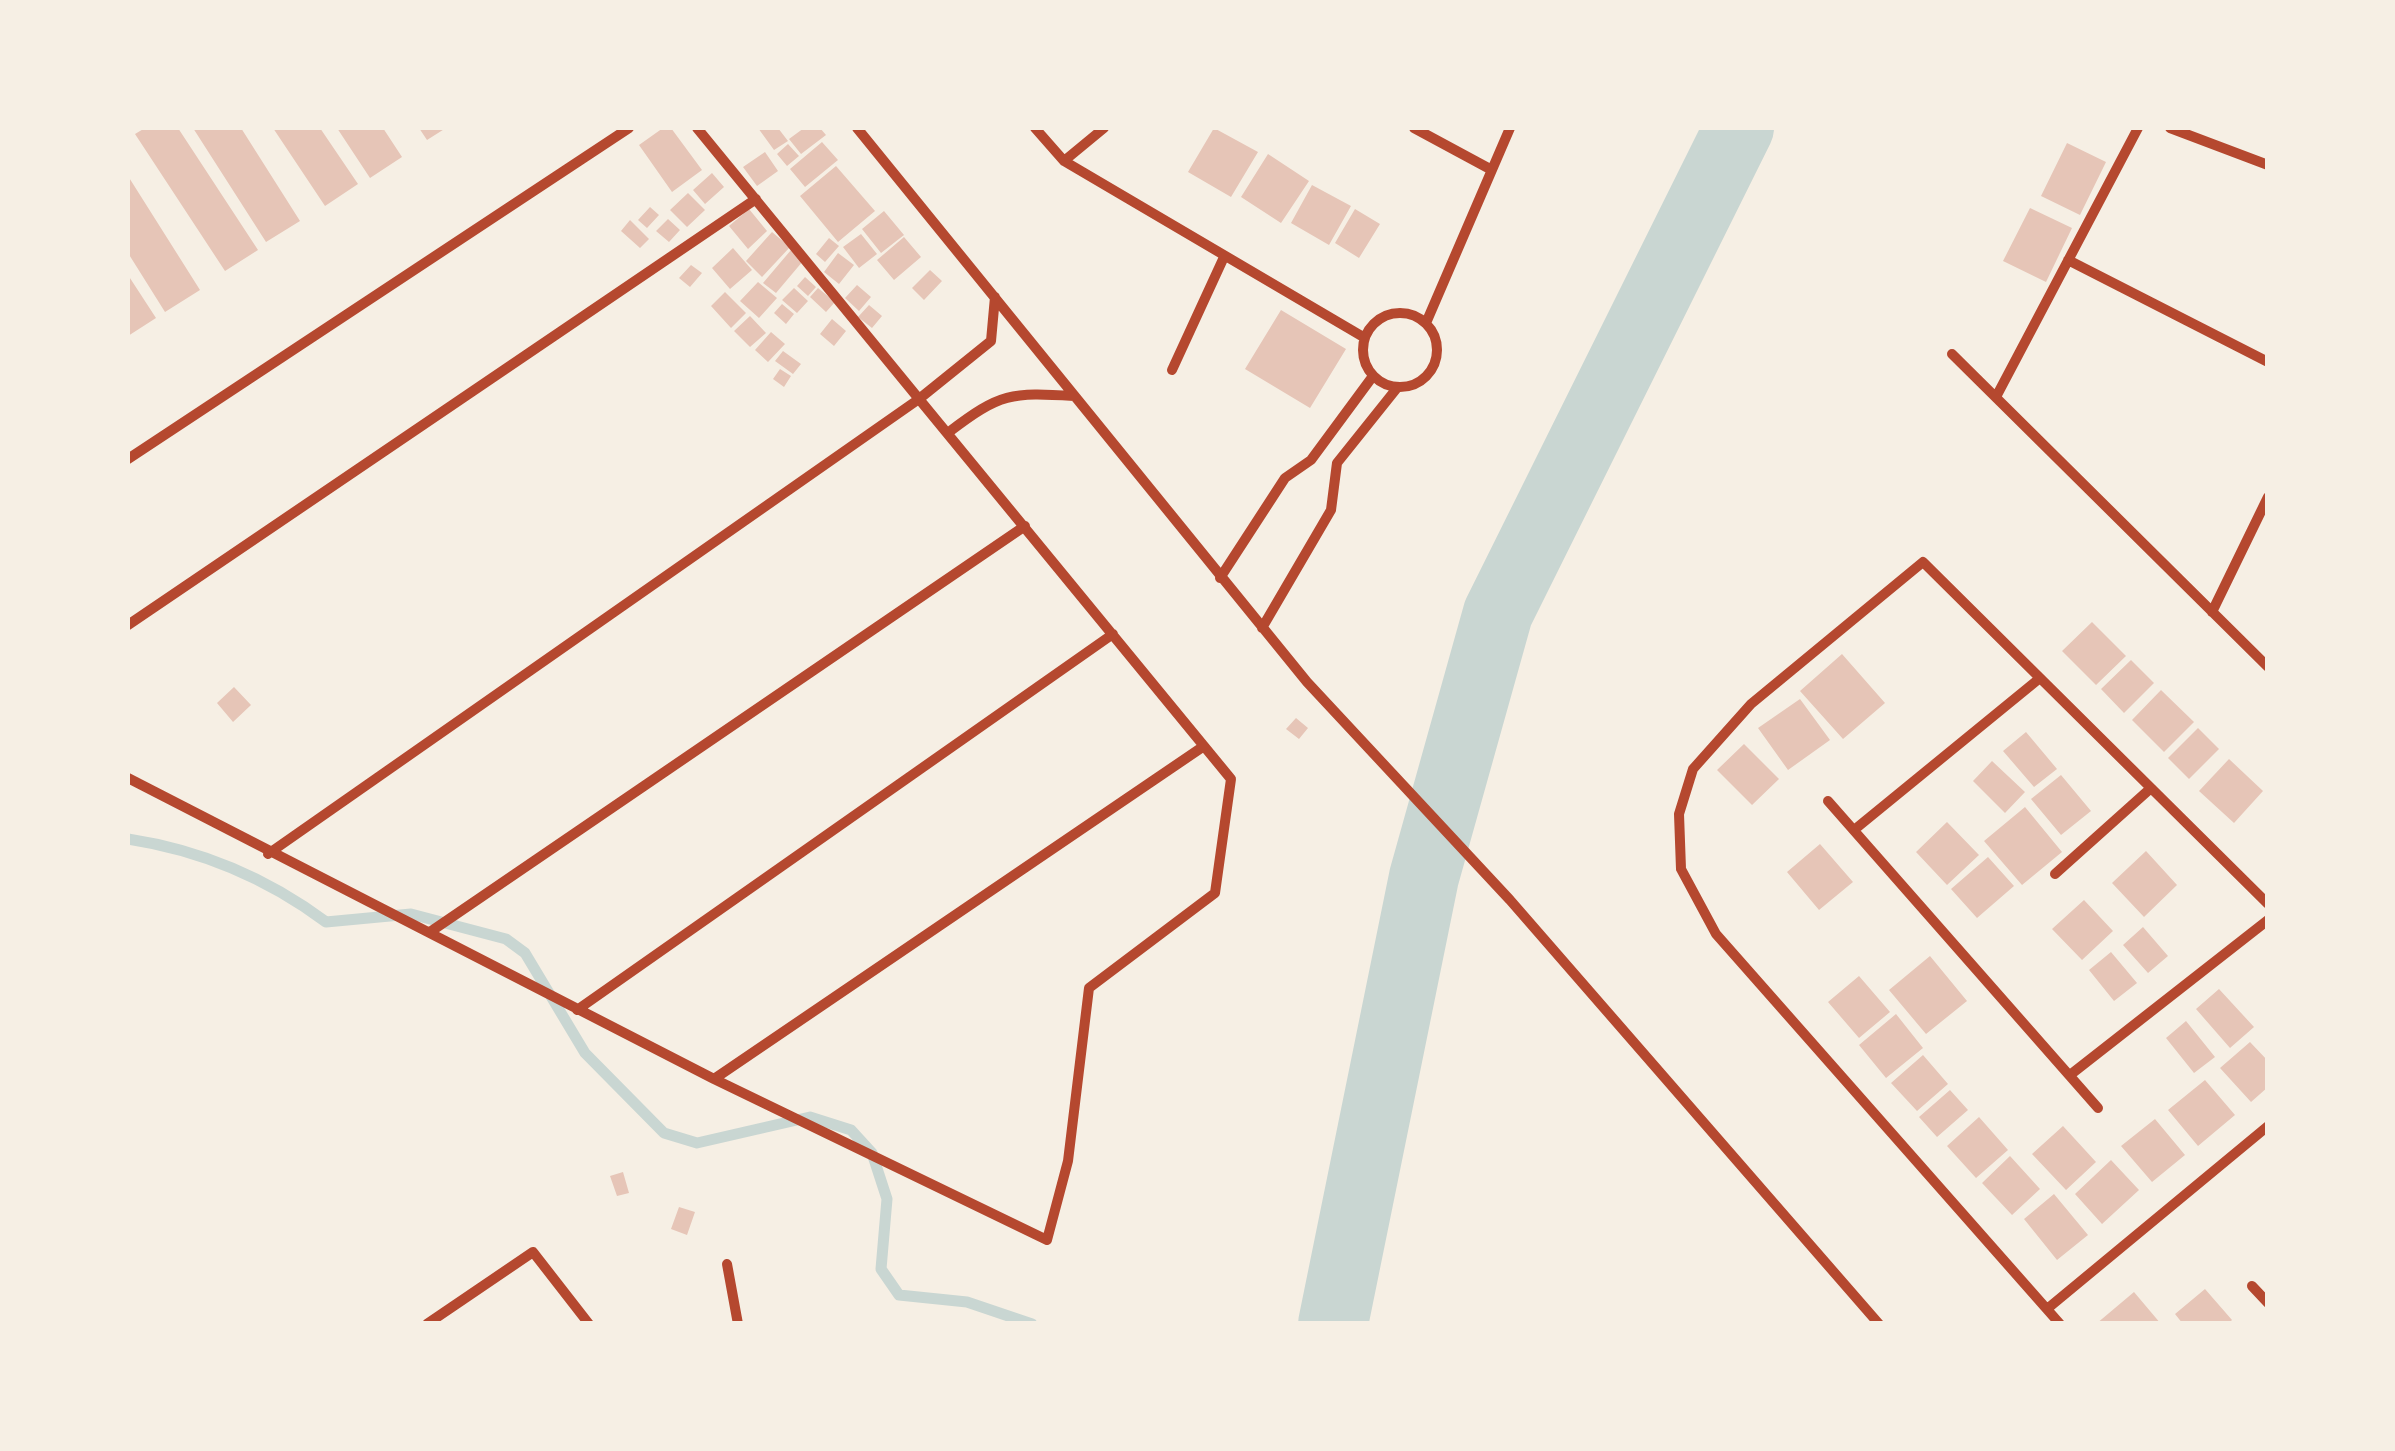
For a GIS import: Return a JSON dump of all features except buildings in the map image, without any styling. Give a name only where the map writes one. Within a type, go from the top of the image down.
[{"type":"street","points":[[128,459],[629,128]]},
{"type":"street","points":[[128,778],[268,854],[430,932],[714,1079],[1047,1240],[1068,1160],[1089,988],[1215,893],[1231,779],[697,128]]},
{"type":"street","points":[[858,128],[1307,682],[1510,900],[1878,1324]]},
{"type":"street","points":[[1035,128],[1064,161],[1365,338]]},
{"type":"street","points":[[1064,161],[1104,128]]},
{"type":"street","points":[[1414,128],[1490,168]]},
{"type":"street","points":[[1426,323],[1510,128]]},
{"type":"street","points":[[1996,397],[2138,128]]},
{"type":"street","points":[[2170,128],[2268,165]]},
{"type":"street","points":[[128,626],[756,199]]},
{"type":"street","points":[[1172,370],[1224,257]]},
{"type":"street","points":[[2068,260],[2268,362]]},
{"type":"street","points":[[268,854],[920,398],[991,342],[994,297]]},
{"type":"street","points":[[1262,628],[1331,510],[1337,463],[1397,388],[1425,379],[1434,366],[1438,351],[1426,323],[1413,315],[1384,316],[1365,338],[1362,352],[1373,376],[1397,388]]},
{"type":"street","points":[[1952,354],[2268,668]]},
{"type":"street","points":[[1220,578],[1284,478],[1311,460],[1373,376]]},
{"type":"street","points":[[949,432],[977,411],[1018,392],[1074,396]]},
{"type":"street","points":[[2212,612],[2268,497]]},
{"type":"street","points":[[430,932],[1025,526]]},
{"type":"street","points":[[2060,1324],[1716,934],[1681,870],[1679,814],[1693,769],[1751,704],[1923,562],[2268,904]]},
{"type":"street","points":[[577,1010],[1113,634]]},
{"type":"street","points":[[1854,830],[2040,678]]},
{"type":"street","points":[[714,1079],[1204,746]]},
{"type":"street","points":[[2055,874],[2151,788]]},
{"type":"street","points":[[1828,801],[2098,1108]]},
{"type":"street","points":[[2070,1075],[2268,920]]},
{"type":"street","points":[[2047,1310],[2268,1126]]},
{"type":"street","points":[[428,1324],[533,1252],[588,1324]]},
{"type":"street","points":[[728,1264],[738,1324]]},
{"type":"street","points":[[2252,1286],[2268,1303]]},
{"type":"waterway","points":[[1333,1324],[1424,877],[1498,613],[1739,128]]},
{"type":"waterway","points":[[128,839],[181,850],[232,868],[280,892],[326,922],[411,914],[506,939],[525,953],[585,1053],[664,1133],[697,1143],[810,1117],[851,1130],[872,1153],[887,1199],[881,1269],[899,1295],[967,1302],[1032,1324]]}]
